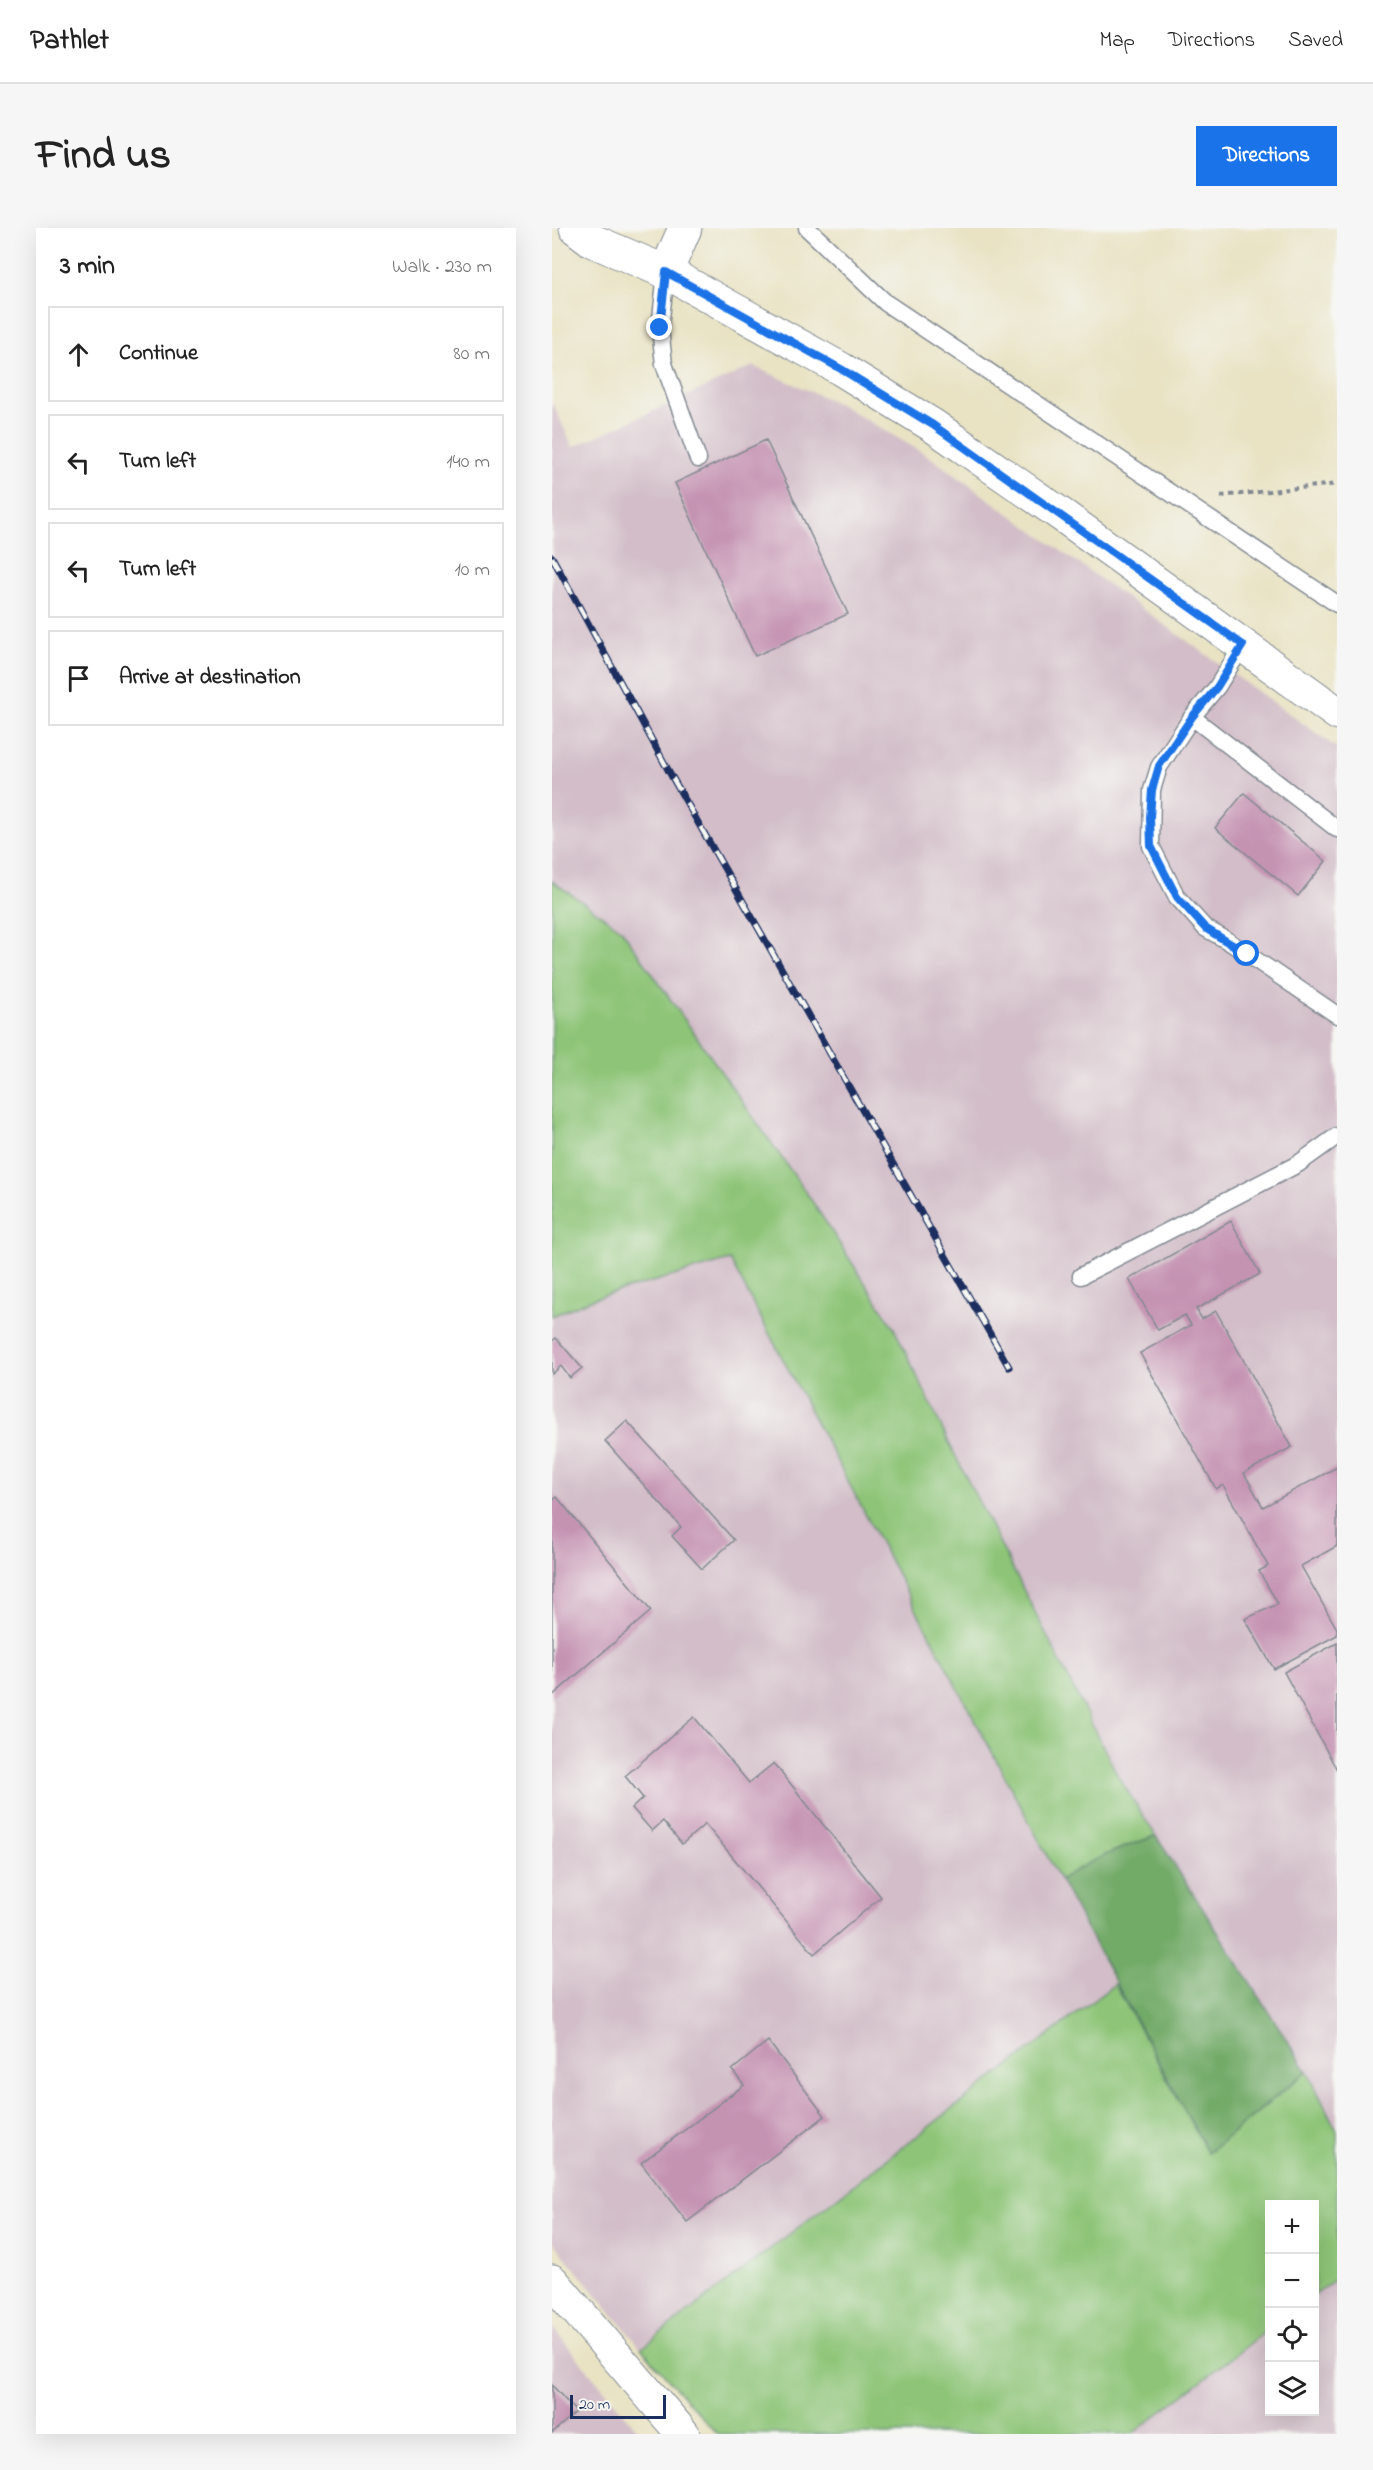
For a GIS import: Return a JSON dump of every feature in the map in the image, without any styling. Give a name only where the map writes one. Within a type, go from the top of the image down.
[{"type":"street","points":[[576,228],[593,241],[666,272],[841,369],[933,425],[1337,713]]},
{"type":"street","points":[[666,272],[685,228]]},
{"type":"street","points":[[552,2281],[683,2434]]},
{"type":"lane","points":[[807,228],[886,303],[1337,604]]},
{"type":"lane","points":[[666,272],[660,328],[664,364],[698,459]]},
{"type":"lane","points":[[1243,645],[1217,687],[1192,717],[1159,766],[1152,790],[1151,846],[1177,897],[1205,928],[1228,941],[1337,1015]]},
{"type":"lane","points":[[1192,717],[1337,829]]},
{"type":"lane","points":[[1081,1276],[1298,1164],[1337,1136]]},
{"type":"path","points":[[1184,500],[1337,484]]},
{"type":"shaded area","points":[[753,366],[839,404],[927,455],[1337,748],[1337,2131],[1307,2071],[1119,1778],[955,1455],[893,1326],[810,1198],[621,929],[552,881],[552,402],[573,447]]},
{"type":"shaded area","points":[[730,1260],[1115,1984],[641,2348],[552,2241],[552,1316],[595,1298]]},
{"type":"shaded area","points":[[1337,2278],[1337,2434],[1132,2434],[1265,2332],[1265,2416],[1319,2416],[1319,2292]]},
{"type":"shaded area","points":[[552,2327],[641,2434],[552,2434]]},
{"type":"green space","points":[[552,881],[621,929],[810,1198],[893,1326],[955,1455],[1119,1778],[1156,1836],[1106,1855],[1060,1880],[730,1260],[595,1298],[552,1316]]},
{"type":"green space","points":[[1156,1836],[1307,2071],[1208,2153],[1060,1880],[1106,1855]]},
{"type":"green space","points":[[1115,1984],[1208,2153],[1307,2071],[1337,2131],[1337,2278],[1319,2292],[1319,2200],[1265,2200],[1265,2332],[1132,2434],[717,2434],[641,2348]]},
{"type":"building","points":[[766,440],[848,614],[755,656],[675,483]]},
{"type":"building","points":[[1244,793],[1326,861],[1298,896],[1215,828]]},
{"type":"building","points":[[1231,1221],[1260,1274],[1196,1309],[1202,1319],[1216,1311],[1292,1447],[1244,1473],[1263,1507],[1337,1467],[1337,1546],[1301,1566],[1337,1629],[1337,1635],[1274,1669],[1245,1619],[1278,1604],[1259,1571],[1268,1566],[1223,1485],[1216,1489],[1140,1353],[1191,1325],[1185,1315],[1158,1330],[1129,1279]]},
{"type":"building","points":[[556,1338],[582,1368],[570,1378],[561,1366],[552,1374],[552,1341]]},
{"type":"building","points":[[627,1421],[734,1540],[702,1569],[672,1536],[681,1527],[605,1441]]},
{"type":"building","points":[[557,1497],[651,1611],[552,1696],[552,1501]]},
{"type":"building","points":[[1337,1643],[1337,1770],[1284,1672]]},
{"type":"building","points":[[694,1717],[749,1783],[774,1763],[881,1897],[814,1954],[705,1824],[682,1844],[663,1821],[652,1831],[632,1808],[643,1798],[625,1776]]},
{"type":"building","points":[[768,2041],[825,2116],[687,2222],[641,2163],[744,2085],[732,2070]]},
{"type":"building","points":[[552,2385],[576,2412],[552,2433]]},
{"type":"railway","points":[[552,557],[672,777],[1009,1367]]},
{"type":"route","points":[[660,328],[666,272],[841,369],[933,425],[1243,645],[1217,687],[1177,737],[1159,766],[1152,790],[1150,817],[1151,846],[1177,897],[1205,928],[1247,954]]}]
